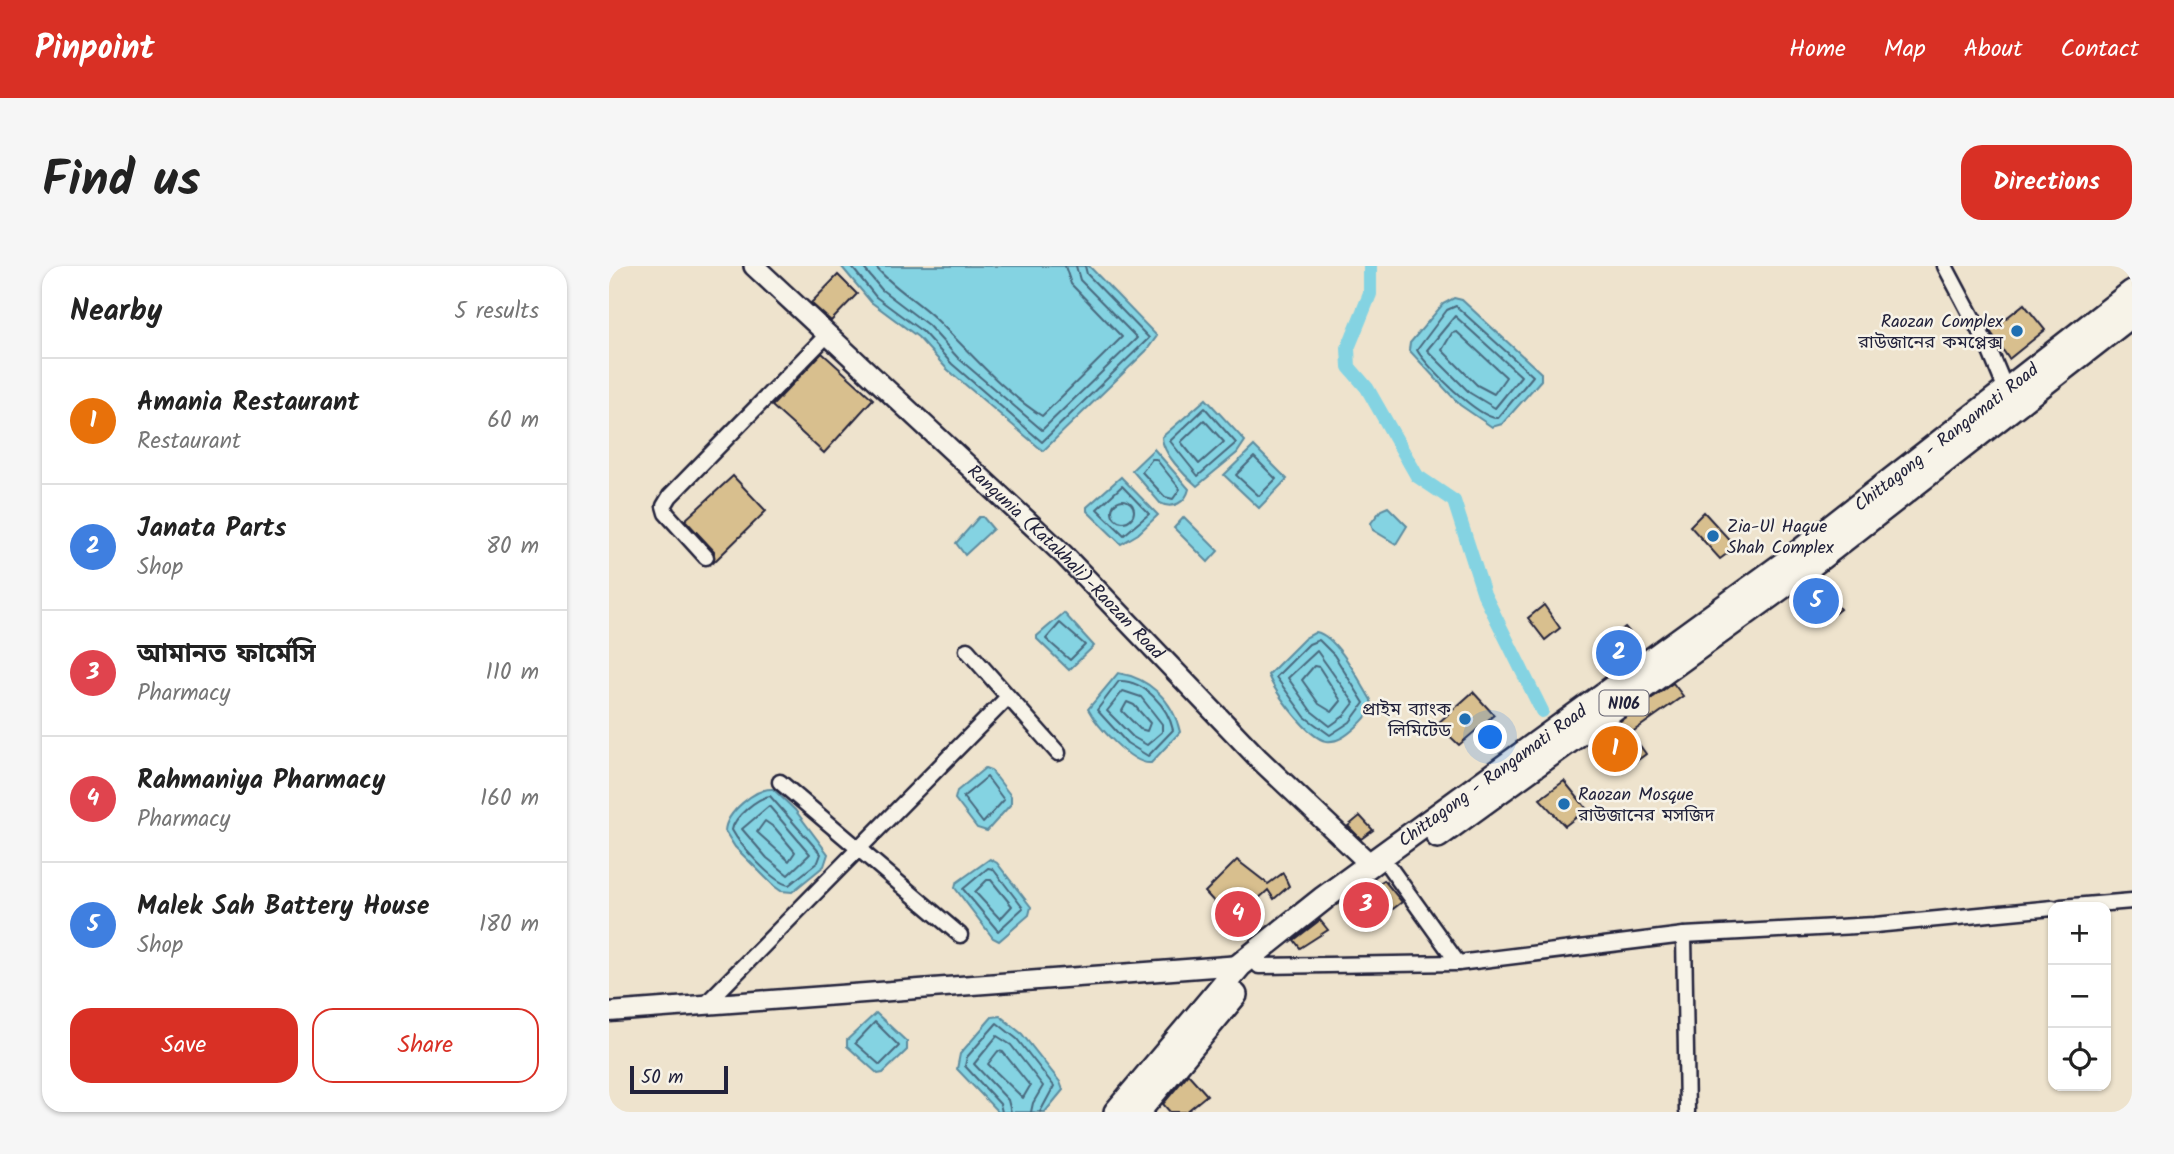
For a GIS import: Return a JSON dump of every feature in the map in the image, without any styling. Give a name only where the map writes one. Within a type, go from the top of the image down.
[{"type":"highway","name":"Chittagong - Rangamati Road","points":[[1116,1112],[1250,965],[1334,907],[1381,866],[1790,559],[2132,292]]},
{"type":"highway","name":"Chittagong - Rangamati Road","points":[[1381,866],[1515,782],[1800,574],[2132,315]]},
{"type":"highway","name":"Chittagong - Rangamati Road","points":[[1138,1112],[1250,965]]},
{"type":"main road","name":"Rangunia (Katakhali)-Raozan Road","points":[[754,266],[1064,555],[1259,759],[1381,866]]},
{"type":"street","points":[[1945,266],[1989,349],[2006,390]]},
{"type":"street","points":[[706,557],[666,513],[664,506],[670,496],[828,334]]},
{"type":"street","points":[[967,650],[1058,753]]},
{"type":"street","points":[[706,1004],[1008,696]]},
{"type":"street","points":[[780,782],[960,935]]},
{"type":"street","points":[[1381,866],[1458,963]]},
{"type":"street","points":[[2111,903],[2132,901]]},
{"type":"street","points":[[609,1012],[1250,965],[1458,963],[1684,935],[1875,925],[2048,908]]},
{"type":"street","points":[[1684,935],[1686,1112]]},
{"type":"water","points":[[841,266],[1089,266],[1157,336],[1146,351],[1043,451],[947,369],[918,337],[871,302]]},
{"type":"water","points":[[1454,298],[1462,300],[1541,373],[1541,380],[1502,424],[1492,427],[1460,405],[1409,350],[1410,343],[1443,304]]},
{"type":"water","points":[[1206,399],[1245,441],[1237,453],[1197,486],[1170,457],[1162,437]]},
{"type":"water","points":[[1254,446],[1287,479],[1259,508],[1224,475]]},
{"type":"water","points":[[1154,449],[1189,489],[1185,498],[1174,505],[1160,503],[1132,470]]},
{"type":"water","points":[[1121,477],[1158,515],[1138,534],[1121,544],[1087,511],[1087,507]]},
{"type":"water","points":[[1388,507],[1407,526],[1396,544],[1373,530],[1371,523],[1381,510]]},
{"type":"water","points":[[979,517],[983,517],[993,529],[965,555],[956,543]]},
{"type":"water","points":[[1184,517],[1218,551],[1208,562],[1174,528]]},
{"type":"water","points":[[1064,613],[1094,646],[1069,670],[1037,639],[1037,636]]},
{"type":"water","points":[[1316,632],[1324,635],[1340,651],[1371,700],[1369,712],[1361,722],[1345,736],[1334,741],[1326,741],[1310,732],[1285,703],[1268,675],[1305,638]]},
{"type":"water","points":[[1118,673],[1140,680],[1158,692],[1177,720],[1180,732],[1151,763],[1134,758],[1125,751],[1099,725],[1088,709]]},
{"type":"water","points":[[985,768],[991,770],[1011,796],[1011,804],[987,831],[977,828],[955,799],[957,791]]},
{"type":"water","points":[[773,789],[795,810],[828,854],[824,866],[792,892],[781,891],[774,886],[735,847],[725,831],[730,817],[743,803],[758,793]]},
{"type":"water","points":[[990,859],[997,863],[1031,907],[1029,915],[999,941],[993,938],[955,888],[956,883]]},
{"type":"water","points":[[876,1013],[907,1042],[907,1050],[883,1073],[878,1074],[847,1046],[847,1040]]},
{"type":"water","points":[[1000,1016],[1022,1034],[1060,1082],[1063,1090],[1045,1112],[998,1112],[957,1069],[960,1054],[992,1017]]},
{"type":"building","points":[[838,275],[857,294],[831,321],[811,303]]},
{"type":"building","name":"Raozan Complex রাউজানের কমপ্লেক্স","points":[[2024,304],[2045,330],[2009,359],[1990,331]]},
{"type":"building","points":[[822,353],[873,399],[824,453],[772,406]]},
{"type":"building","points":[[733,476],[766,511],[714,562],[714,551],[685,520]]},
{"type":"building","name":"Zia-Ul Haque Shah Complex","points":[[1704,512],[1736,547],[1720,559],[1690,526]]},
{"type":"building","points":[[1816,580],[1840,609],[1825,621],[1814,608],[1807,613],[1794,596]]},
{"type":"building","points":[[1544,605],[1560,628],[1545,640],[1528,618]]},
{"type":"building","points":[[1625,627],[1638,642],[1617,663],[1604,643]]},
{"type":"building","points":[[1673,683],[1683,696],[1631,733],[1646,754],[1623,771],[1598,737]]},
{"type":"building","name":"প্রাইম ব্যাংক লিমিটেড","points":[[1473,692],[1494,715],[1459,745],[1437,724]]},
{"type":"building","name":"Raozan Mosque রাউজানের মসজিদ","points":[[1564,781],[1587,809],[1565,826],[1540,799]]},
{"type":"building","points":[[1360,816],[1373,830],[1361,839],[1348,826]]},
{"type":"building","points":[[1237,860],[1268,884],[1283,873],[1289,886],[1274,899],[1268,890],[1233,922],[1205,892]]},
{"type":"building","points":[[1384,880],[1402,902],[1389,912],[1383,906],[1367,920],[1352,900]]},
{"type":"building","points":[[1320,920],[1328,930],[1300,948],[1294,940]]},
{"type":"building","points":[[1188,1074],[1207,1095],[1186,1112],[1170,1112],[1163,1104]]},
{"type":"waterway","points":[[1370,266],[1370,294],[1348,348],[1349,367],[1367,388],[1417,476],[1454,501],[1484,594],[1542,711]]},
{"type":"place","name":"Raozan Complex রাউজানের কমপ্লেক্স","points":[[2017,331]]},
{"type":"place","name":"Zia-Ul Haque Shah Complex","points":[[1713,536]]},
{"type":"place","name":"Malek Sah Battery House","points":[[1816,601]]},
{"type":"place","name":"Janata Parts","points":[[1619,653]]},
{"type":"place","name":"প্রাইম ব্যাংক লিমিটেড","points":[[1465,719]]},
{"type":"place","name":"Amania Restaurant","points":[[1615,749]]},
{"type":"place","name":"Raozan Mosque রাউজানের মসজিদ","points":[[1564,804]]},
{"type":"place","name":"আমানত ফার্মেসি","points":[[1366,905]]},
{"type":"place","name":"Rahmaniya Pharmacy","points":[[1238,914]]}]
